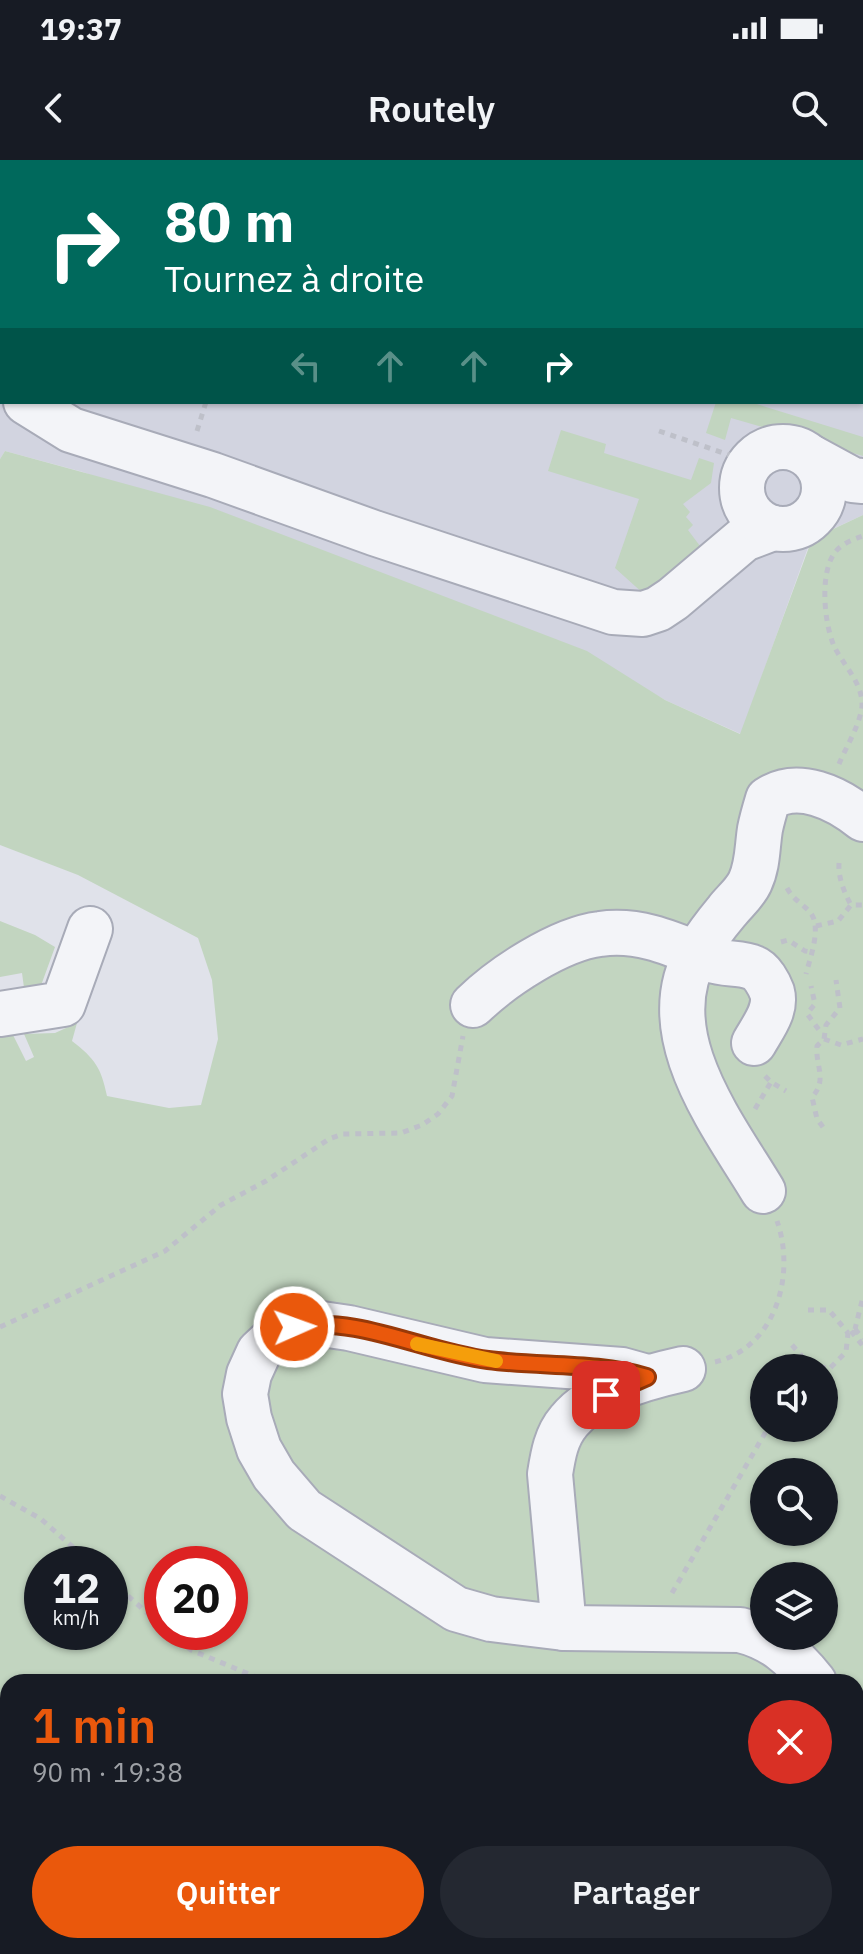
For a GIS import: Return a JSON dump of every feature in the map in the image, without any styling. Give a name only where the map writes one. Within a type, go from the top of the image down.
[{"type":"lane","points":[[29,404],[71,430],[203,471],[448,558],[613,612],[643,614],[673,599],[753,508],[761,453],[773,447],[787,446],[858,481],[819,508]]},
{"type":"lane","points":[[753,508],[786,529],[811,519],[824,496],[820,469],[812,458]]},
{"type":"lane","points":[[763,1191],[710,1103],[685,1041],[682,1013],[684,983],[697,952],[748,886],[757,864],[760,827],[768,799],[782,790],[802,791],[825,797],[863,819]]},
{"type":"lane","points":[[0,1014],[63,1004],[90,929]]},
{"type":"lane","points":[[473,1005],[487,991],[573,940],[598,934],[644,935],[713,960],[756,968],[773,994],[772,1010],[754,1043]]},
{"type":"lane","points":[[665,1373],[485,1360],[315,1323],[294,1327],[273,1339],[259,1352],[249,1374],[245,1394],[259,1449],[274,1475],[304,1510],[456,1609],[491,1619],[564,1628],[740,1630],[761,1635],[796,1660],[807,1674]]},
{"type":"lane","points":[[564,1628],[550,1474],[553,1453],[569,1420],[586,1405],[665,1373]]},
{"type":"path","points":[[196,432],[205,404]]},
{"type":"path","points":[[659,431],[753,508]]},
{"type":"path","points":[[825,797],[862,706],[860,689],[835,649],[827,628],[826,585],[835,552],[850,540],[863,536]]},
{"type":"path","points":[[839,863],[838,872],[851,905]]},
{"type":"path","points":[[777,884],[789,889],[792,898],[810,912],[816,926],[806,974],[815,1004],[807,1015]]},
{"type":"path","points":[[851,905],[863,905]]},
{"type":"path","points":[[816,926],[838,921],[851,905]]},
{"type":"path","points":[[823,1127],[817,1119],[812,1097],[817,1092],[822,1075],[817,1046],[824,1039],[826,1025],[840,1008],[836,980]]},
{"type":"path","points":[[0,1327],[165,1251],[221,1205],[266,1181],[329,1139],[343,1134],[401,1133],[422,1125],[438,1114],[452,1096],[465,1017],[473,1005]]},
{"type":"path","points":[[824,1039],[841,1045],[863,1039]]},
{"type":"path","points":[[665,1373],[723,1360],[743,1352],[760,1337],[772,1315],[781,1289],[785,1245],[763,1191]]},
{"type":"path","points":[[838,1360],[846,1352],[863,1297]]},
{"type":"path","points":[[808,1310],[829,1310],[863,1346]]},
{"type":"path","points":[[851,1331],[863,1339]]},
{"type":"path","points":[[792,1345],[798,1354]]},
{"type":"path","points":[[650,1629],[760,1442]]},
{"type":"path","points":[[0,1496],[41,1519],[72,1546]]},
{"type":"path","points":[[128,1596],[144,1610]]},
{"type":"path","points":[[191,1650],[249,1674]]},
{"type":"shaded area","points":[[0,404],[863,404],[863,515],[811,539],[741,734],[637,684],[83,472],[5,451],[0,459]]},
{"type":"green space","points":[[715,404],[756,404],[863,437],[863,456],[731,418],[725,440],[706,433]]},
{"type":"green space","points":[[561,430],[606,444],[604,453],[691,480],[699,458],[714,463],[711,483],[683,504],[690,512],[686,517],[693,525],[688,530],[700,546],[645,595],[615,568],[639,499],[548,471]]},
{"type":"green space","points":[[5,451],[210,507],[587,651],[665,700],[740,734],[812,539],[863,515],[863,1674],[0,1674],[0,1033],[12,1033],[26,1061],[34,1057],[24,1034],[55,1033],[77,1023],[72,1041],[96,1064],[107,1096],[169,1108],[201,1105],[218,1039],[212,980],[198,938],[78,875],[0,845],[0,459]]},
{"type":"green space","points":[[0,921],[55,947],[39,991],[25,995],[22,973],[0,977]]},
{"type":"slow traffic","points":[[417,1344],[496,1361]]},
{"type":"route","points":[[294,1327],[315,1323],[485,1360],[622,1370],[647,1377],[606,1395]]}]
